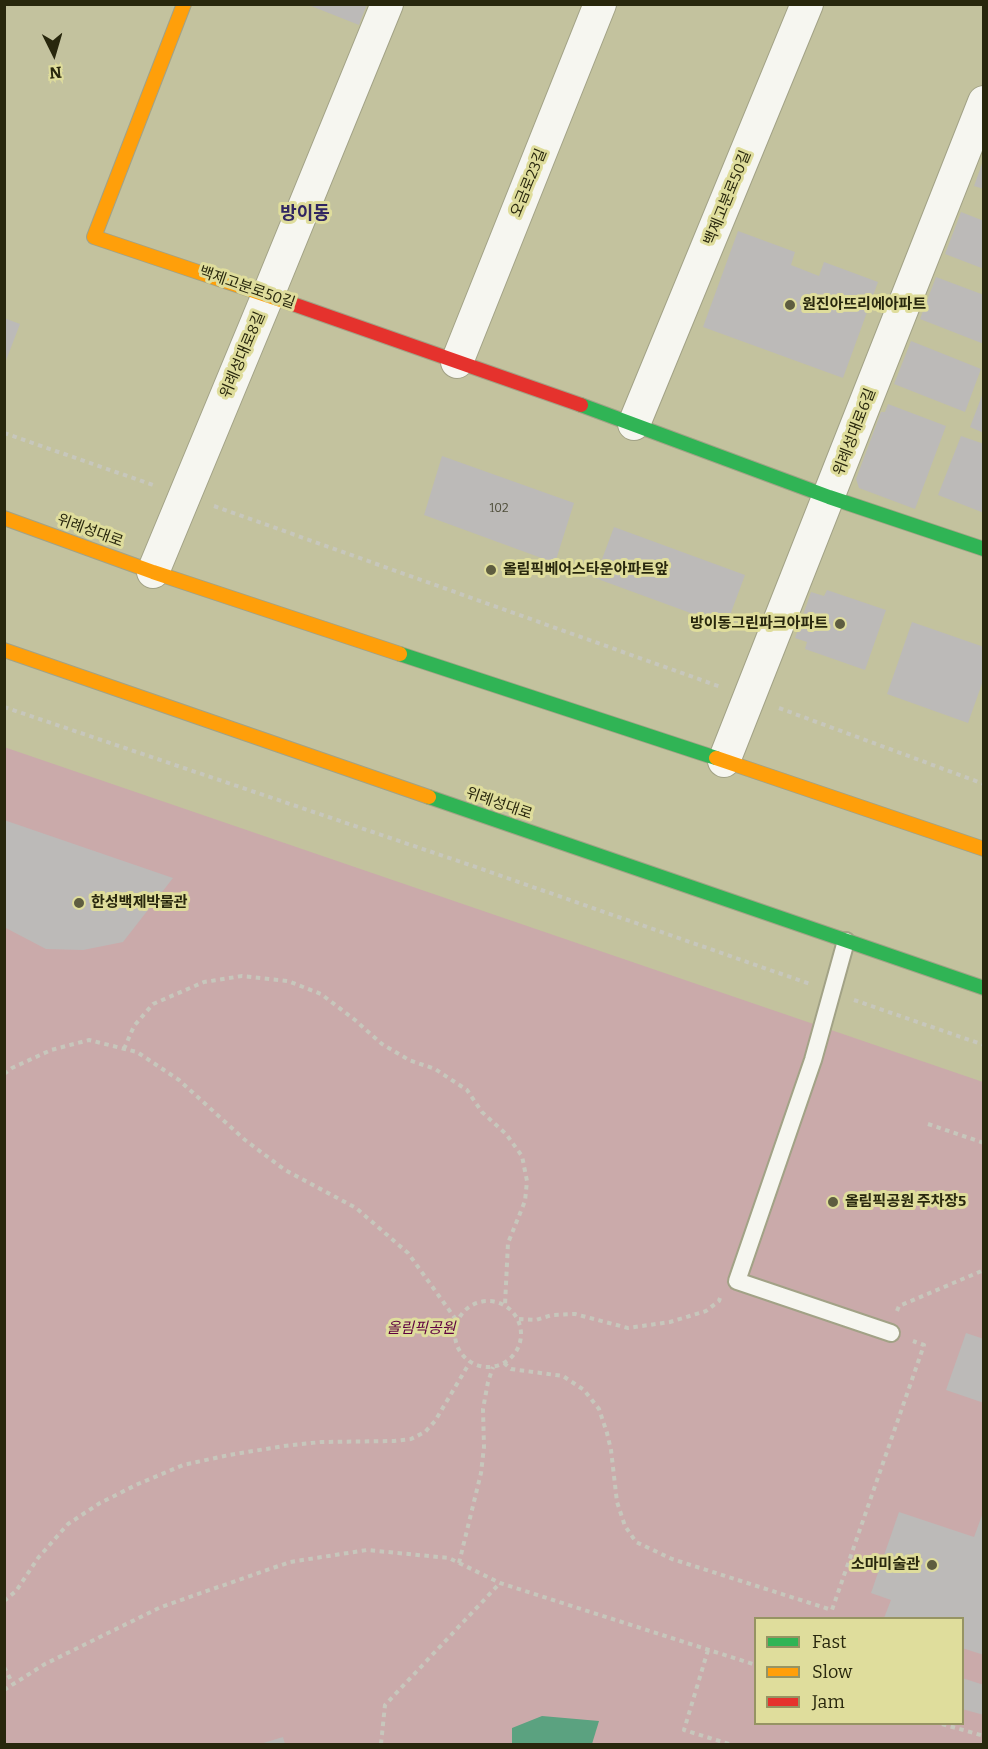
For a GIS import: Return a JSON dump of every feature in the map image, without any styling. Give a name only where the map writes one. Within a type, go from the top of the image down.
[{"type":"main road","name":"백제고분로50길","points":[[184,4],[94,237],[634,424],[829,497],[984,549]]},
{"type":"main road","name":"위례성대로","points":[[4,518],[153,572],[984,849]]},
{"type":"main road","name":"위례성대로","points":[[4,650],[984,988]]},
{"type":"street","name":"위례성대로8길","points":[[153,572],[387,4]]},
{"type":"street","name":"오금로23길","points":[[457,362],[600,4]]},
{"type":"street","name":"백제고분로50길","points":[[634,424],[807,4]]},
{"type":"street","name":"위례성대로6길","points":[[724,761],[984,102]]},
{"type":"lane","points":[[846,941],[813,1060],[737,1281],[891,1333]]},
{"type":"path","points":[[4,433],[750,698],[984,784]]},
{"type":"path","points":[[4,707],[470,865],[984,1045]]},
{"type":"path","points":[[124,1049],[134,1026],[153,1004],[204,982],[242,976],[276,979],[288,981],[321,994],[356,1020],[382,1044],[410,1060],[435,1069],[467,1090],[482,1112],[506,1134],[522,1156],[524,1164],[527,1181],[525,1201],[508,1243],[505,1305]]},
{"type":"path","points":[[4,1074],[51,1050],[89,1040],[137,1052],[179,1080],[244,1140],[285,1170],[356,1208],[408,1253],[457,1321]]},
{"type":"path","points":[[928,1124],[984,1143]]},
{"type":"path","points":[[891,1333],[899,1306],[984,1270]]},
{"type":"path","points":[[519,1319],[536,1320],[552,1315],[575,1314],[628,1328],[670,1322],[706,1311],[718,1301],[724,1284],[737,1281]]},
{"type":"path","points":[[483,1300],[505,1305],[519,1319],[521,1339],[518,1349],[504,1363],[493,1367],[481,1367],[470,1362],[456,1344],[457,1321],[463,1312],[483,1300]]},
{"type":"path","points":[[504,1363],[511,1369],[563,1376],[584,1390],[598,1409],[607,1433],[614,1465],[617,1502],[625,1526],[636,1542],[672,1559],[832,1611],[924,1345]]},
{"type":"path","points":[[4,1601],[16,1591],[38,1558],[68,1524],[100,1503],[183,1465],[230,1455],[321,1442],[411,1439],[425,1432],[435,1422],[470,1362]]},
{"type":"path","points":[[458,1563],[482,1473],[483,1409],[493,1367]]},
{"type":"path","points":[[4,1690],[45,1664],[161,1607],[290,1562],[367,1550],[449,1558],[500,1583],[754,1664]]},
{"type":"path","points":[[381,1744],[384,1705],[500,1583]]},
{"type":"path","points":[[708,1650],[684,1730],[729,1744]]},
{"type":"path","points":[[4,1667],[13,1684]]},
{"type":"path","points":[[946,1725],[984,1736]]},
{"type":"green space","name":"올림픽공원","points":[[4,747],[983,1082],[983,1744],[5,1744]]},
{"type":"shaded area","points":[[542,1716],[599,1721],[592,1744],[512,1744],[512,1728]]},
{"type":"building","points":[[306,4],[367,4],[359,25]]},
{"type":"building","points":[[984,161],[984,189],[974,186]]},
{"type":"building","points":[[961,212],[984,221],[984,269],[945,254]]},
{"type":"building","name":"원진아뜨리에아파트","points":[[738,231],[795,252],[791,265],[819,276],[824,262],[878,282],[843,378],[703,327]]},
{"type":"building","points":[[936,277],[984,295],[984,344],[920,319]]},
{"type":"building","points":[[4,318],[20,324],[5,363],[4,363]]},
{"type":"building","points":[[911,341],[981,369],[965,412],[894,384]]},
{"type":"building","points":[[984,393],[984,433],[970,427]]},
{"type":"building","points":[[888,404],[946,426],[915,509],[859,488],[856,479],[881,412],[885,412]]},
{"type":"building","points":[[961,436],[984,444],[984,513],[938,495]]},
{"type":"building","points":[[442,456],[574,503],[555,563],[424,515]]},
{"type":"building","points":[[614,527],[745,575],[726,626],[595,578]]},
{"type":"building","name":"방이동그린파크아파트","points":[[827,590],[886,610],[865,670],[805,649],[807,642],[795,638],[811,592],[824,596]]},
{"type":"building","points":[[912,622],[984,647],[984,678],[968,723],[887,694]]},
{"type":"building","name":"한성백제박물관","points":[[4,820],[173,878],[123,942],[83,950],[46,949],[4,927]]},
{"type":"building","points":[[966,1333],[984,1339],[984,1403],[946,1390]]},
{"type":"building","name":"소마미술관","points":[[984,1510],[984,1655],[964,1649],[964,1617],[884,1617],[891,1600],[871,1593],[899,1512],[974,1537]]},
{"type":"building","points":[[964,1679],[984,1685],[984,1715],[964,1710]]},
{"type":"building","points":[[283,1737],[285,1744],[260,1744]]},
{"type":"traffic: fast","points":[[581,405],[829,497],[984,549]]},
{"type":"traffic: fast","points":[[400,654],[716,758]]},
{"type":"traffic: fast","points":[[429,797],[984,988]]},
{"type":"traffic: slow","points":[[184,4],[94,237],[290,303]]},
{"type":"traffic: slow","points":[[4,518],[153,572],[400,654]]},
{"type":"traffic: slow","points":[[4,650],[429,797]]},
{"type":"traffic: slow","points":[[716,758],[984,849]]},
{"type":"traffic: jam","points":[[290,303],[581,405]]},
{"type":"place","name":"원진아뜨리에아파트","points":[[790,305]]},
{"type":"place","name":"올림픽베어스타운아파트앞","points":[[491,570]]},
{"type":"place","name":"방이동그린파크아파트","points":[[840,624]]},
{"type":"place","name":"한성백제박물관","points":[[79,903]]},
{"type":"place","name":"올림픽공원 주차장5","points":[[833,1202]]},
{"type":"place","name":"소마미술관","points":[[932,1565]]},
{"type":"district","name":"방이동","points":[[305,214]]}]
